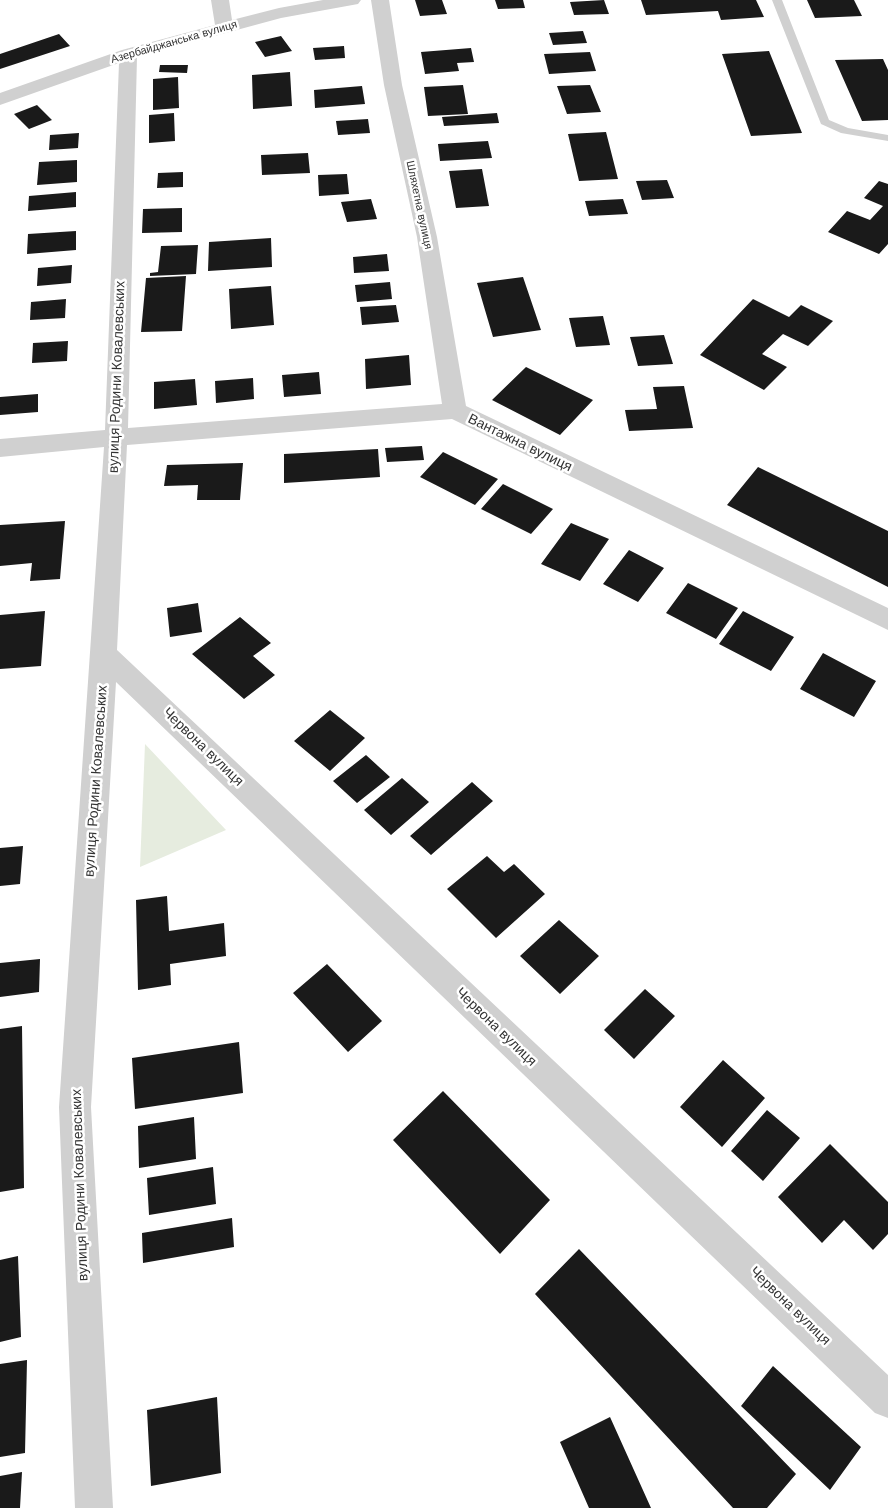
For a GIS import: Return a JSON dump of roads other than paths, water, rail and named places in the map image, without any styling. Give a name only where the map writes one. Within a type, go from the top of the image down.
[{"type":"street","points":[[220,0],[224,28]]},
{"type":"street","name":"Азербайджанська вулиця","points":[[0,98],[128,54],[279,13],[352,0]]},
{"type":"street","name":"Шляхетна вулиця","points":[[380,0],[394,85],[427,237],[455,411]]},
{"type":"street","name":"вулиця Родини Ковалевських","points":[[94,1508],[75,1107],[116,437],[128,54]]},
{"type":"street","name":"Вантажна вулиця","points":[[0,448],[116,437],[455,411],[888,620]]},
{"type":"street","name":"Червона вулиця","points":[[104,654],[888,1400]]},
{"type":"lane","points":[[777,0],[825,122],[845,131],[888,138]]}]
